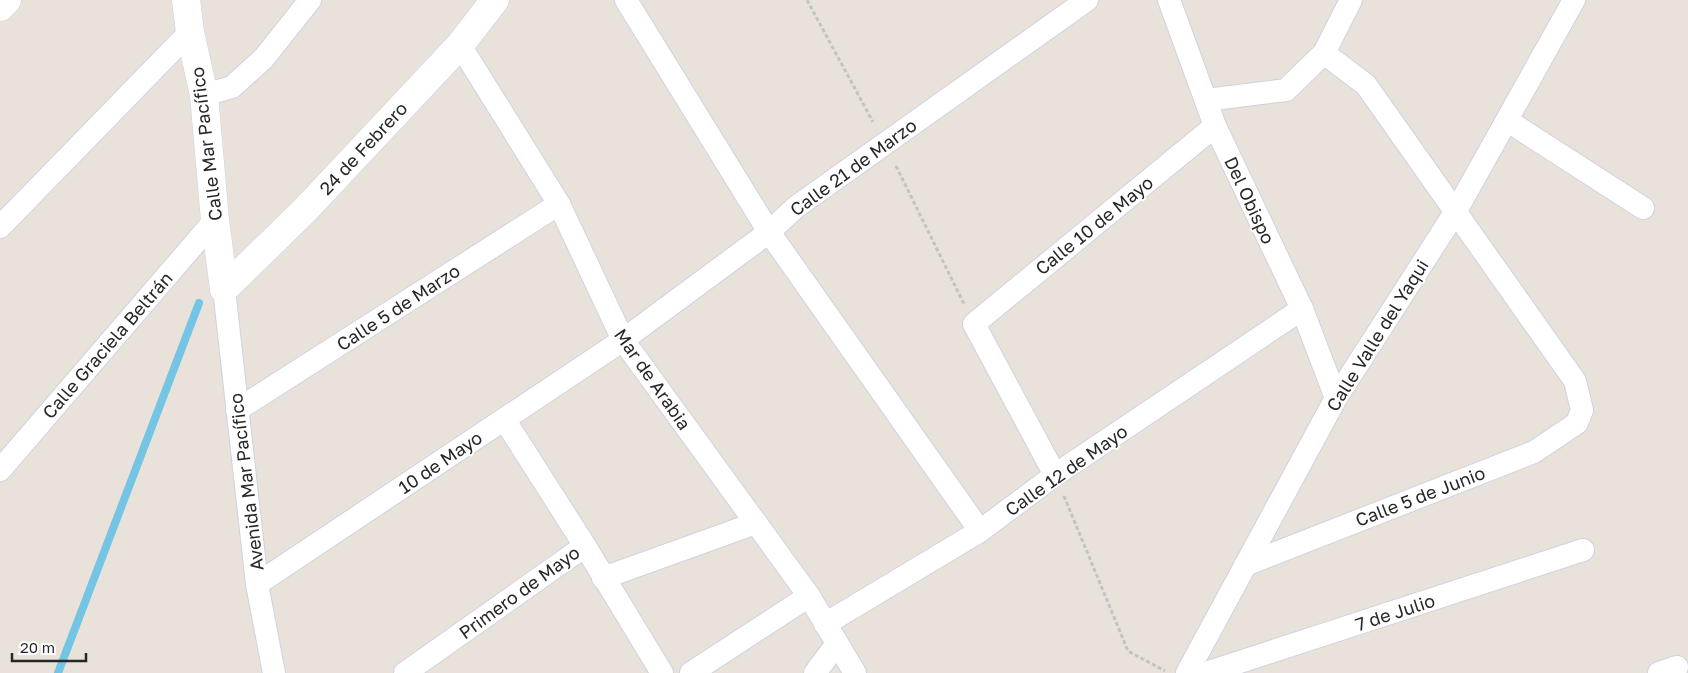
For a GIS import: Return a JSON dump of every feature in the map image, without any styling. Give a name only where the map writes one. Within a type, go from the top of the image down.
[{"type":"street","points":[[0,7],[7,0]]},
{"type":"street","name":"Calle Mar Pacífico","points":[[186,0],[190,32],[204,95],[215,220],[224,289]]},
{"type":"street","points":[[204,95],[232,87],[264,58],[310,0]]},
{"type":"street","name":"24 de Febrero","points":[[224,289],[305,210],[460,45],[495,0]]},
{"type":"street","points":[[626,0],[769,232],[980,531]]},
{"type":"street","name":"Calle 21 de Marzo","points":[[623,340],[769,232],[804,202],[1087,0]]},
{"type":"street","name":"Del Obispo","points":[[1169,0],[1215,126],[1302,309],[1336,398]]},
{"type":"street","points":[[1206,100],[1286,90],[1324,53],[1351,0]]},
{"type":"street","name":"Calle Valle del Yaqui","points":[[1187,673],[1336,398],[1456,211],[1574,0]]},
{"type":"street","points":[[0,227],[190,32]]},
{"type":"street","name":"Mar de Arabia","points":[[460,45],[559,204],[623,340],[808,596],[836,645],[855,673]]},
{"type":"street","points":[[1324,53],[1366,85],[1456,211]]},
{"type":"street","points":[[1508,121],[1643,208]]},
{"type":"street","name":"Calle 10 de Mayo","points":[[1056,475],[974,324],[1215,126]]},
{"type":"street","name":"Calle 5 de Marzo","points":[[237,410],[559,204]]},
{"type":"street","name":"Calle 5 de Junio","points":[[1245,565],[1534,452],[1577,423],[1582,410],[1575,380],[1456,211]]},
{"type":"street","name":"Calle Graciela Beltrán","points":[[0,470],[215,220]]},
{"type":"street","name":"Avenida Mar Pacífico","points":[[224,289],[257,584],[274,673]]},
{"type":"street","name":"Calle 12 de Mayo","points":[[824,624],[980,531],[1056,475],[1302,309]]},
{"type":"street","name":"10 de Mayo","points":[[257,584],[623,340]]},
{"type":"street","name":"Primero de Mayo","points":[[405,673],[585,546],[504,419]]},
{"type":"street","points":[[603,578],[756,523]]},
{"type":"street","points":[[585,546],[662,673]]},
{"type":"street","name":"7 de Julio","points":[[1206,673],[1583,550]]},
{"type":"street","points":[[691,673],[808,596]]},
{"type":"street","points":[[815,673],[836,645]]},
{"type":"path","points":[[1056,475],[1128,651],[1168,673]]},
{"type":"waterway","points":[[58,673],[199,303]]}]
